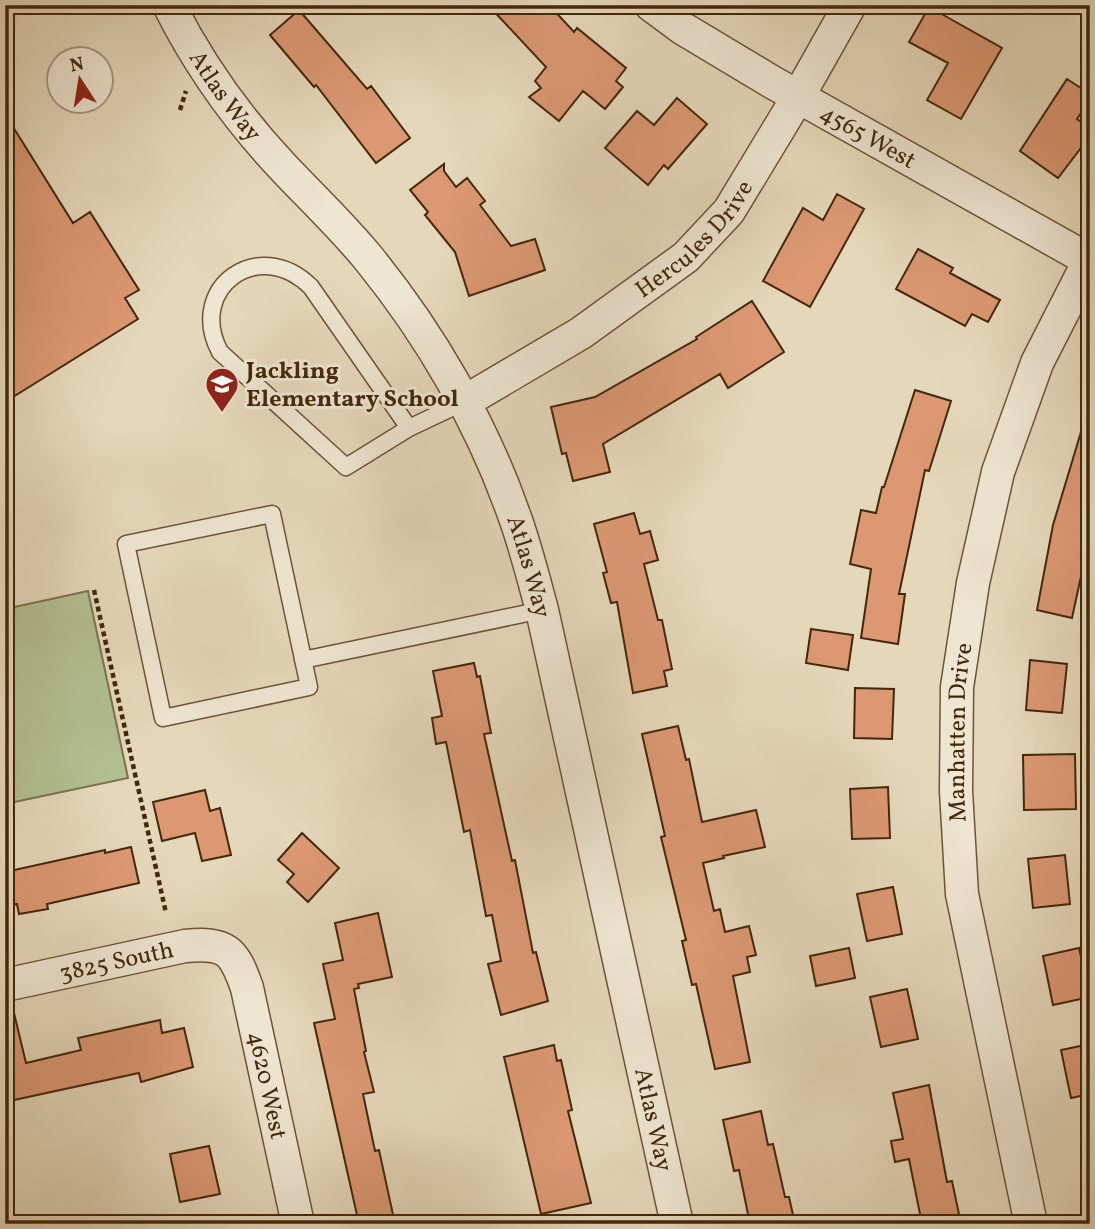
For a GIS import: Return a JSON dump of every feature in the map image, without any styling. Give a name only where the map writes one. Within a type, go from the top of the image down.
[{"type":"street","name":"Atlas Way","points":[[169,5],[198,57],[253,132],[341,226],[423,332],[464,402],[498,474],[514,514],[542,610],[677,1224]]},
{"type":"street","name":"4565 West","points":[[651,5],[682,28],[798,97],[1089,260]]},
{"type":"street","name":"Hercules Drive","points":[[464,402],[581,333],[686,257],[729,211],[850,5]]},
{"type":"street","name":"Manhatten Drive","points":[[1031,1224],[962,894],[956,791],[957,687],[974,583],[998,472],[1037,363],[1089,260]]},
{"type":"street","name":"3825 South","points":[[5,985],[185,946],[215,945],[228,950]]},
{"type":"street","name":"4620 West","points":[[228,950],[236,960],[247,988],[298,1224]]},
{"type":"lane","points":[[409,428],[311,286],[301,276],[274,265],[259,265],[232,276],[215,298],[211,326],[220,352],[346,467],[409,428],[464,402]]},
{"type":"lane","points":[[272,513],[303,660],[309,687],[163,718],[126,544],[272,513]]},
{"type":"lane","points":[[303,660],[542,610]]},
{"type":"path","points":[[94,590],[166,913]]},
{"type":"green space","points":[[88,591],[128,778],[5,804],[5,609]]},
{"type":"building","points":[[488,5],[549,5],[574,32],[577,28],[626,68],[616,81],[623,87],[605,109],[583,91],[559,121],[529,97],[541,88],[535,81],[546,67]]},
{"type":"building","points":[[929,7],[1002,48],[961,119],[927,100],[948,63],[909,42]]},
{"type":"building","points":[[299,10],[367,89],[371,86],[410,138],[376,163],[316,85],[314,87],[270,35]]},
{"type":"building","points":[[1067,79],[1090,94],[1090,100],[1077,119],[1090,128],[1090,136],[1058,178],[1020,151]]},
{"type":"building","points":[[677,98],[707,124],[668,169],[664,165],[648,185],[605,148],[637,111],[654,125]]},
{"type":"building","points":[[5,114],[73,223],[90,212],[139,290],[125,298],[138,319],[5,402]]},
{"type":"building","points":[[444,164],[444,171],[456,187],[467,178],[485,201],[480,205],[511,246],[535,239],[545,270],[469,296],[455,252],[425,215],[428,212],[410,190]]},
{"type":"building","points":[[837,194],[864,209],[810,307],[763,281],[803,208],[823,220]]},
{"type":"building","points":[[918,249],[953,268],[950,273],[1000,300],[988,322],[972,314],[965,326],[896,289]]},
{"type":"building","points":[[752,301],[784,352],[728,388],[720,374],[603,444],[610,472],[573,481],[566,453],[562,454],[551,407],[595,397],[697,339],[696,337]]},
{"type":"building","points":[[915,390],[951,401],[929,471],[925,470],[899,594],[905,594],[898,644],[861,638],[871,569],[850,564],[861,510],[876,513],[882,487]]},
{"type":"building","points":[[1084,422],[1090,422],[1090,535],[1072,618],[1037,610],[1053,525]]},
{"type":"building","points":[[634,513],[640,534],[650,531],[658,560],[644,564],[658,620],[662,620],[672,669],[664,671],[667,686],[633,693],[617,602],[611,603],[603,573],[607,572],[594,524]]},
{"type":"building","points":[[811,629],[853,635],[848,670],[806,663]]},
{"type":"building","points":[[1030,660],[1067,664],[1062,713],[1026,710]]},
{"type":"building","points":[[474,663],[477,677],[480,676],[491,733],[484,734],[512,861],[515,860],[533,953],[536,952],[548,1001],[501,1015],[488,964],[501,961],[492,915],[486,916],[470,830],[464,832],[446,742],[436,744],[432,718],[442,716],[433,671]]},
{"type":"building","points":[[855,688],[894,689],[892,739],[854,738]]},
{"type":"building","points":[[678,726],[686,760],[689,759],[702,822],[756,810],[765,847],[703,863],[714,911],[720,909],[725,932],[749,926],[756,955],[747,957],[750,972],[733,976],[750,1062],[715,1069],[696,984],[692,985],[682,941],[686,940],[661,837],[665,836],[642,734]]},
{"type":"building","points":[[1075,754],[1076,809],[1024,810],[1023,755]]},
{"type":"building","points":[[888,787],[890,838],[852,839],[850,789]]},
{"type":"building","points":[[205,790],[210,811],[220,808],[231,855],[202,861],[195,833],[162,841],[153,802]]},
{"type":"building","points":[[302,833],[339,868],[308,902],[287,882],[294,874],[278,860]]},
{"type":"building","points":[[131,847],[139,883],[47,904],[48,909],[19,914],[17,904],[5,907],[5,872],[105,850],[105,853]]},
{"type":"building","points":[[1065,855],[1070,904],[1033,908],[1028,859]]},
{"type":"building","points":[[893,887],[902,934],[867,941],[857,894]]},
{"type":"building","points":[[378,913],[392,977],[358,984],[359,988],[354,989],[366,1051],[364,1052],[374,1092],[363,1094],[375,1151],[379,1150],[395,1224],[359,1224],[314,1023],[335,1019],[323,964],[343,960],[335,923]]},
{"type":"building","points":[[849,948],[855,978],[816,986],[810,956]]},
{"type":"building","points":[[1079,948],[1090,997],[1053,1005],[1043,956]]},
{"type":"building","points":[[907,989],[918,1039],[881,1047],[870,997]]},
{"type":"building","points":[[14,1013],[26,1063],[81,1050],[78,1038],[160,1020],[162,1033],[184,1028],[193,1067],[141,1082],[139,1073],[5,1102],[5,1014]]},
{"type":"building","points":[[1090,1044],[1090,1094],[1071,1098],[1061,1050]]},
{"type":"building","points":[[554,1045],[557,1061],[561,1060],[572,1110],[568,1111],[591,1203],[541,1214],[504,1057]]},
{"type":"building","points":[[929,1085],[947,1182],[952,1181],[961,1224],[922,1224],[909,1159],[895,1162],[891,1141],[903,1139],[893,1093]]},
{"type":"building","points":[[761,1111],[768,1145],[773,1144],[785,1197],[789,1197],[795,1224],[750,1224],[739,1170],[734,1171],[723,1120]]},
{"type":"building","points":[[209,1146],[220,1194],[180,1202],[170,1154]]},
{"type":"place","name":"Jackling Elementary School","points":[[222,414]]}]
